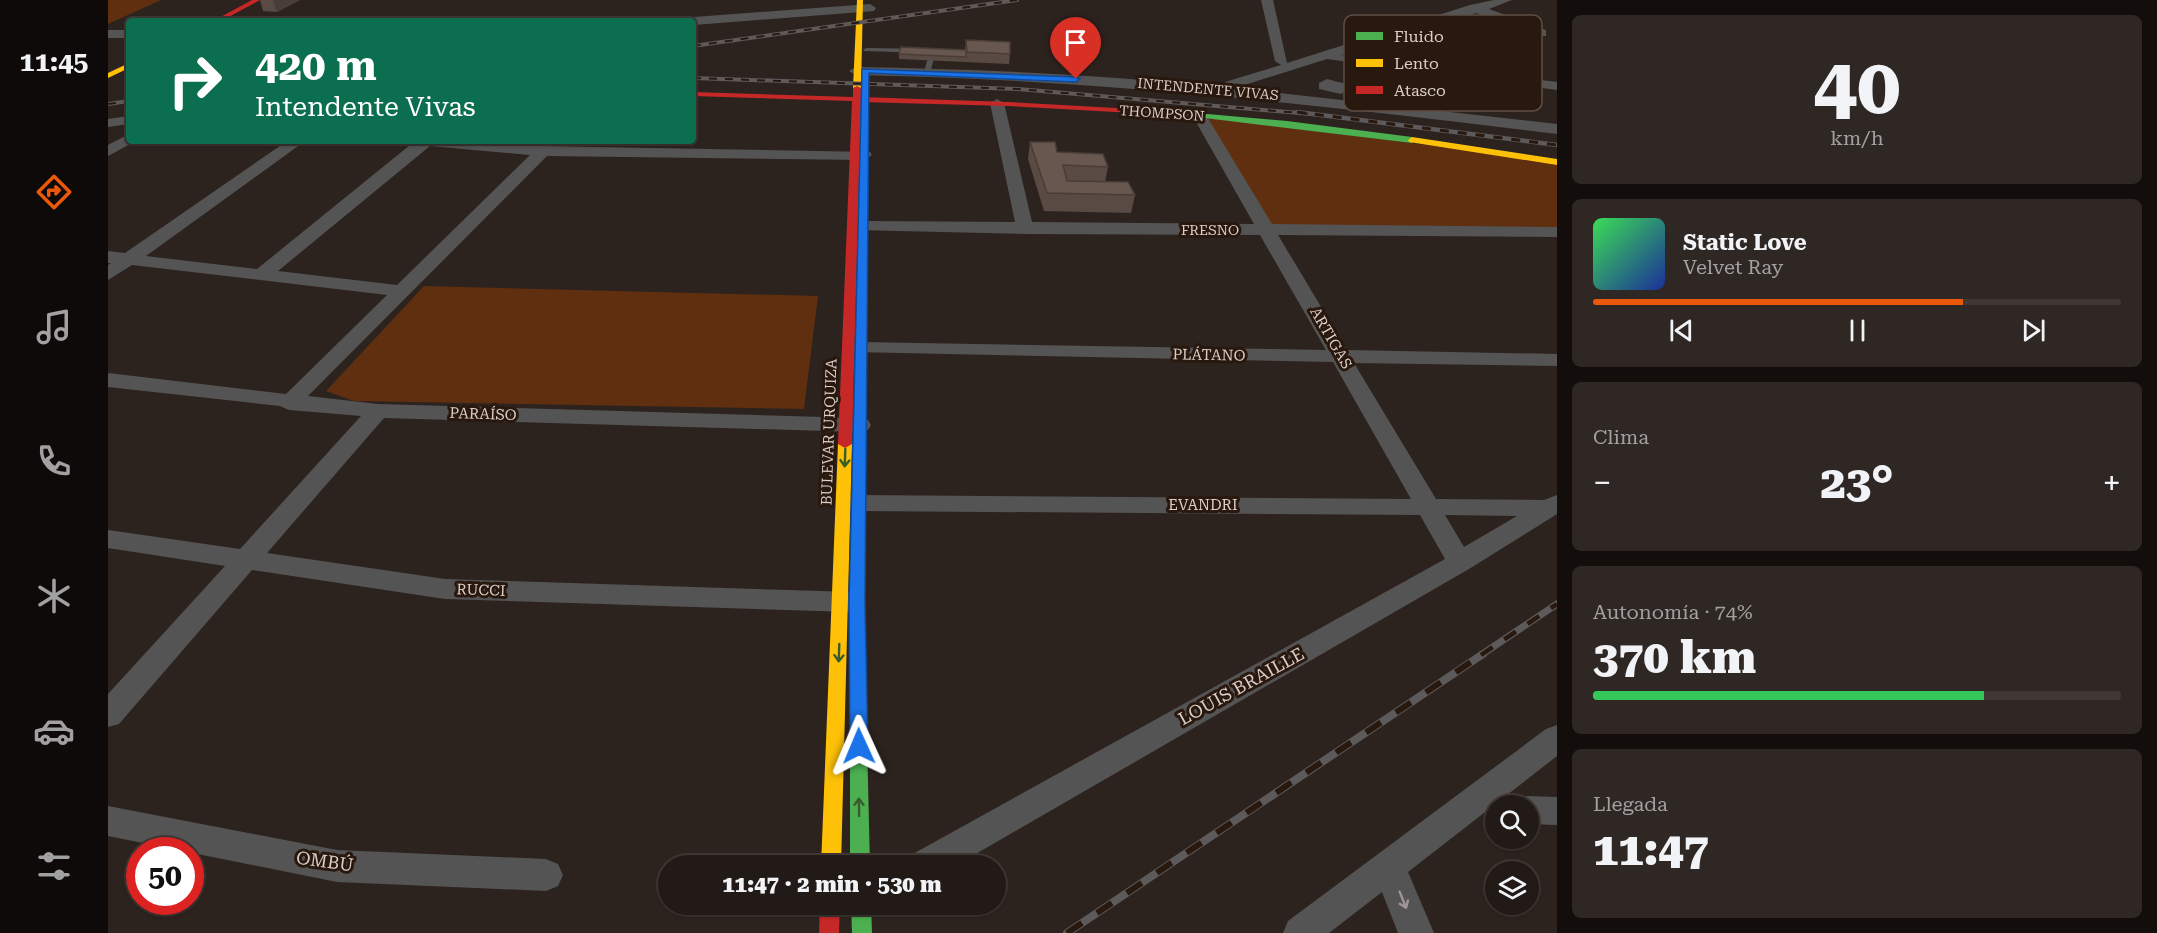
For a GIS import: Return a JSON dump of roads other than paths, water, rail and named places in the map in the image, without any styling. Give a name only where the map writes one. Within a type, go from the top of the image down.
[{"type":"main road","points":[[222,18],[257,0]]},
{"type":"main road","name":"BULEVAR URQUIZA","points":[[861,71],[866,50],[865,3]]},
{"type":"main road","name":"BULEVAR URQUIZA","points":[[832,855],[853,602],[860,98],[865,3]]},
{"type":"main road","points":[[108,76],[126,67]]},
{"type":"main road","name":"THOMPSON","points":[[696,94],[997,103],[1199,115],[1419,141],[1557,162]]},
{"type":"main road","name":"BULEVAR URQUIZA","points":[[855,432],[861,348],[862,226],[859,154]]},
{"type":"main road","points":[[858,686],[860,855]]},
{"type":"main road","points":[[829,933],[830,915]]},
{"type":"main road","points":[[861,915],[862,933]]},
{"type":"street","points":[[1267,0],[1282,61]]},
{"type":"street","points":[[1436,15],[1473,4],[1506,0]]},
{"type":"street","points":[[696,21],[865,3]]},
{"type":"street","points":[[1442,15],[1473,4],[1499,15]]},
{"type":"street","points":[[108,34],[126,33]]},
{"type":"street","points":[[1198,88],[1344,42]]},
{"type":"street","points":[[1214,89],[1344,51]]},
{"type":"street","points":[[1306,53],[1344,59]]},
{"type":"street","name":"INTENDENTE VIVAS","points":[[861,71],[1344,97]]},
{"type":"street","points":[[1542,84],[1557,86]]},
{"type":"street","points":[[997,103],[1025,229]]},
{"type":"street","name":"INTENDENTE VIVAS","points":[[1438,111],[1557,129]]},
{"type":"street","name":"ARTIGAS","points":[[1199,115],[1460,562]]},
{"type":"street","points":[[108,123],[126,120]]},
{"type":"street","points":[[108,151],[126,141]]},
{"type":"street","points":[[108,274],[293,144]]},
{"type":"street","points":[[261,275],[421,144]]},
{"type":"street","points":[[503,144],[543,151],[624,146],[859,154]]},
{"type":"street","points":[[289,403],[543,151]]},
{"type":"street","name":"FRESNO","points":[[862,226],[1557,232]]},
{"type":"street","points":[[108,258],[401,291]]},
{"type":"street","name":"PLÁTANO","points":[[861,348],[1557,360]]},
{"type":"street","name":"PARAÍSO","points":[[108,380],[289,403],[378,411],[855,432]]},
{"type":"street","points":[[108,716],[378,411]]},
{"type":"street","name":"EVANDRI","points":[[858,503],[1553,506]]},
{"type":"street","name":"LOUIS BRAILLE","points":[[942,855],[1460,562],[1553,506]]},
{"type":"street","name":"RUCCI","points":[[108,539],[445,589],[853,602]]},
{"type":"street","points":[[1301,933],[1389,867],[1480,808],[1557,738]]},
{"type":"street","points":[[1539,810],[1557,811]]},
{"type":"street","name":"OMBÚ","points":[[108,821],[338,866],[546,875]]},
{"type":"street","points":[[1389,867],[1416,933]]},
{"type":"lane","points":[[866,50],[933,51],[927,73]]},
{"type":"railway","points":[[696,46],[1017,0]]},
{"type":"railway","points":[[696,78],[1018,89],[1311,114]]},
{"type":"railway","points":[[108,104],[126,101]]},
{"type":"railway","points":[[1297,112],[1557,145]]},
{"type":"railway","points":[[1481,655],[1557,604]]},
{"type":"railway","points":[[1067,933],[1483,654]]}]
